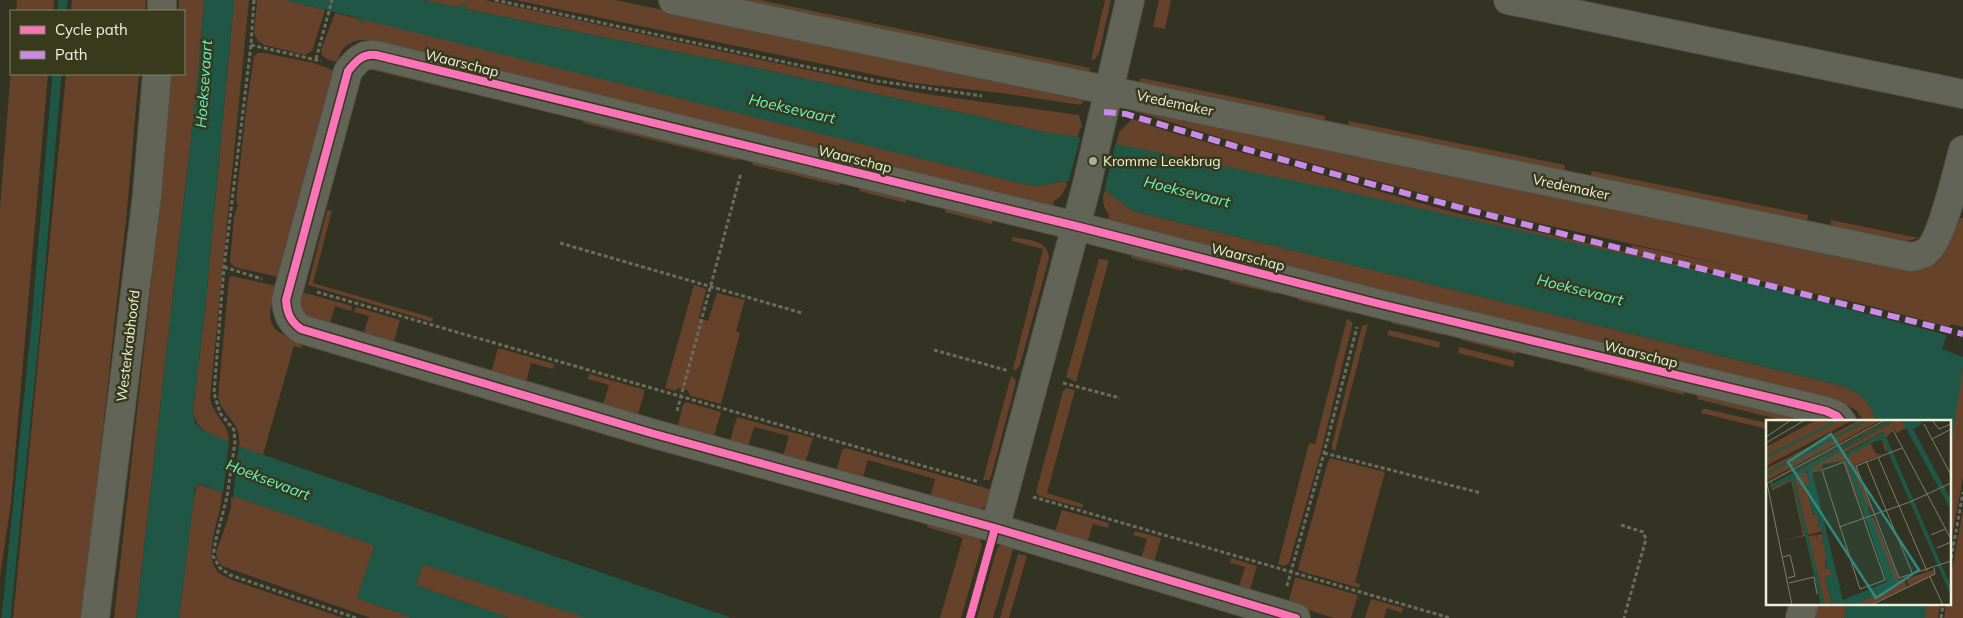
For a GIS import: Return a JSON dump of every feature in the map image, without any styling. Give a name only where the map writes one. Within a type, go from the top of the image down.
[{"type":"street","name":"Vredemaker","points":[[673,0],[1911,257],[1925,253],[1934,243],[1948,205],[1963,150]]},
{"type":"street","points":[[995,528],[1086,188],[1130,0]]},
{"type":"street","points":[[1508,0],[1963,94]]},
{"type":"street","name":"Waarschap","points":[[348,72],[362,57],[370,54],[376,55],[1076,226],[1363,299],[1826,411],[1837,416],[1840,420]]},
{"type":"street","points":[[348,72],[286,300],[287,313],[293,323],[301,329],[669,438],[995,528],[1288,616]]},
{"type":"street","name":"Westerkrabhoofd","points":[[96,618],[147,195],[156,75]]},
{"type":"path","points":[[254,0],[251,45],[224,267],[214,393],[220,413],[234,430],[235,442],[227,497],[213,556],[220,568],[230,575],[356,618]]},
{"type":"path","points":[[316,59],[320,38],[332,0]]},
{"type":"path","points":[[495,0],[822,70],[878,81],[984,97]]},
{"type":"path","points":[[251,45],[316,59],[348,72]]},
{"type":"path","points":[[669,438],[748,146]]},
{"type":"path","points":[[560,243],[711,288],[802,312]]},
{"type":"path","points":[[224,267],[1006,489],[1450,618]]},
{"type":"path","points":[[1288,616],[1291,572],[1324,453],[1363,299]]},
{"type":"path","points":[[1324,453],[1480,494]]},
{"type":"path","points":[[1950,565],[1963,492]]},
{"type":"path","points":[[1621,526],[1643,532],[1646,539],[1624,618]]},
{"type":"shaded area","points":[[17,0],[54,0],[53,10],[16,10]]},
{"type":"shaded area","points":[[72,0],[146,0],[145,10],[71,10]]},
{"type":"shaded area","points":[[179,0],[204,0],[198,76],[136,618],[114,618],[157,233],[172,75],[185,75],[185,10],[178,10]]},
{"type":"shaded area","points":[[234,0],[249,0],[210,398],[214,410],[227,431],[229,442],[211,435],[201,428],[193,411],[205,310]]},
{"type":"shaded area","points":[[257,0],[285,0],[325,10],[312,51],[305,55],[264,45],[258,41],[254,33]]},
{"type":"shaded area","points":[[423,0],[485,0],[877,85],[926,94],[1079,115],[1082,126],[1078,137],[1048,133],[756,68],[465,9],[462,4],[461,8]]},
{"type":"shaded area","points":[[515,0],[615,0],[874,53],[1084,101],[1081,105],[914,83]]},
{"type":"shaded area","points":[[727,0],[760,0],[1090,68],[1090,71],[1084,73]]},
{"type":"shaded area","points":[[1105,0],[1111,0],[1099,53],[1095,59],[1091,60]]},
{"type":"shaded area","points":[[1159,0],[1171,0],[1165,29],[1153,27]]},
{"type":"shaded area","points":[[335,13],[360,19],[360,22],[363,23],[364,19],[1023,184],[1039,186],[1066,181],[1067,186],[1060,197],[1054,201],[1053,208],[1043,207],[368,40],[352,42],[341,52],[337,62],[324,57],[321,50]]},
{"type":"shaded area","points":[[258,53],[314,63],[335,71],[279,277],[234,267],[230,262],[234,217],[238,205],[236,201],[246,110],[254,56]]},
{"type":"shaded area","points":[[373,67],[456,84],[454,90],[368,69]]},
{"type":"shaded area","points":[[11,75],[48,75],[11,502],[0,578],[0,208]]},
{"type":"shaded area","points":[[66,75],[139,75],[127,211],[82,618],[13,618]]},
{"type":"shaded area","points":[[1141,78],[1325,116],[1324,123],[1139,83]]},
{"type":"shaded area","points":[[1134,108],[1922,268],[1933,265],[1944,254],[1953,224],[1958,218],[1963,218],[1963,477],[1950,548],[1949,420],[1959,356],[1116,144],[1119,132],[1132,119],[1170,132],[1456,213],[1629,253],[1632,245],[1753,271],[1493,213],[1244,145],[1134,111]]},
{"type":"shaded area","points":[[584,116],[741,155],[739,159],[735,160],[583,123]]},
{"type":"shaded area","points":[[1349,121],[1565,165],[1564,172],[1347,128]]},
{"type":"shaded area","points":[[750,160],[841,180],[839,186],[753,165]]},
{"type":"shaded area","points":[[1592,171],[1808,215],[1807,222],[1590,178]]},
{"type":"shaded area","points":[[861,185],[907,196],[906,203],[859,191]]},
{"type":"shaded area","points":[[1105,190],[1133,211],[1843,386],[1865,400],[1872,410],[1875,420],[1863,420],[1856,410],[1846,405],[1114,223],[1108,221],[1109,215],[1105,209],[1103,199]]},
{"type":"shaded area","points":[[946,206],[993,217],[992,224],[945,212]]},
{"type":"shaded area","points":[[327,210],[332,211],[313,283],[433,318],[432,322],[308,285]]},
{"type":"shaded area","points":[[1831,220],[1919,238],[1903,242],[1830,227]]},
{"type":"shaded area","points":[[1013,237],[1041,244],[1048,252],[1049,258],[1020,365],[1016,370],[1013,369],[1043,249],[1012,241]]},
{"type":"shaded area","points":[[1132,251],[1185,264],[1183,271],[1131,258]]},
{"type":"shaded area","points":[[1099,259],[1109,260],[1076,382],[1066,377]]},
{"type":"shaded area","points":[[232,276],[276,286],[270,316],[272,323],[281,333],[303,341],[301,348],[294,346],[263,455],[239,447],[238,431],[224,411],[218,397],[229,278]]},
{"type":"shaded area","points":[[1232,276],[1279,288],[1277,294],[1230,283]]},
{"type":"shaded area","points":[[694,285],[706,290],[699,318],[708,321],[717,293],[745,300],[736,331],[740,333],[721,404],[691,396],[687,390],[679,388],[675,391],[665,388]]},
{"type":"shaded area","points":[[298,291],[352,306],[351,311],[335,306],[328,330],[302,315]]},
{"type":"shaded area","points":[[1301,293],[1356,311],[1352,313],[1298,300]]},
{"type":"shaded area","points":[[356,307],[400,320],[392,348],[362,339],[369,316],[354,312]]},
{"type":"shaded area","points":[[1392,316],[1444,328],[1442,335],[1391,323]]},
{"type":"shaded area","points":[[1347,319],[1352,322],[1352,326],[1320,456],[1289,563],[1283,566],[1278,564],[1309,443],[1315,444]]},
{"type":"shaded area","points":[[1368,324],[1335,451],[1332,449],[1332,445],[1362,326]]},
{"type":"shaded area","points":[[1389,330],[1440,342],[1439,348],[1387,335]]},
{"type":"shaded area","points":[[1463,333],[1519,347],[1516,354],[1461,340]]},
{"type":"shaded area","points":[[1459,347],[1515,361],[1513,367],[1458,353]]},
{"type":"shaded area","points":[[498,348],[554,364],[553,369],[531,363],[525,386],[490,376]]},
{"type":"shaded area","points":[[1586,364],[1685,388],[1684,395],[1584,370]]},
{"type":"shaded area","points":[[589,374],[645,390],[637,418],[602,408],[609,385],[588,379]]},
{"type":"shaded area","points":[[1011,376],[1016,382],[991,477],[989,480],[983,480]]},
{"type":"shaded area","points":[[1066,388],[1075,390],[1047,493],[1083,504],[1082,508],[1039,496],[1036,492],[1063,391]]},
{"type":"shaded area","points":[[1699,392],[1811,420],[1781,420],[1697,399]]},
{"type":"shaded area","points":[[686,402],[721,412],[713,440],[677,429],[683,405]]},
{"type":"shaded area","points":[[1703,409],[1706,409],[1766,423],[1766,429],[1701,413]]},
{"type":"shaded area","points":[[737,417],[813,438],[804,466],[782,460],[789,436],[754,427],[747,450],[729,444]]},
{"type":"shaded area","points":[[846,448],[996,491],[988,505],[980,510],[929,503],[935,479],[868,460],[861,483],[835,476],[842,450]]},
{"type":"shaded area","points":[[1330,458],[1385,472],[1355,582],[1360,584],[1359,588],[1298,569]]},
{"type":"shaded area","points":[[197,484],[222,492],[212,544],[213,564],[218,572],[235,581],[344,618],[179,618]]},
{"type":"shaded area","points":[[231,495],[375,545],[357,598],[413,618],[371,618],[222,566],[217,559],[216,552],[231,507]]},
{"type":"shaded area","points":[[1963,509],[1963,618],[1944,618],[1946,606],[1950,606],[1950,581]]},
{"type":"shaded area","points":[[1062,510],[1109,523],[1108,528],[1093,524],[1086,547],[1053,537]]},
{"type":"shaded area","points":[[929,521],[979,537],[982,545],[961,618],[940,618],[963,538],[927,527]]},
{"type":"shaded area","points":[[1135,531],[1161,538],[1153,566],[1140,562],[1147,539],[1133,535]]},
{"type":"shaded area","points":[[1006,544],[1014,546],[993,618],[977,618],[997,548]]},
{"type":"shaded area","points":[[1018,554],[1027,556],[1009,618],[1000,618]]},
{"type":"shaded area","points":[[1231,558],[1257,566],[1249,593],[1238,590],[1245,567],[1230,563]]},
{"type":"shaded area","points":[[423,564],[586,618],[509,618],[416,585]]},
{"type":"shaded area","points":[[1295,578],[1358,595],[1351,618],[1334,618],[1288,604]]},
{"type":"shaded area","points":[[1371,599],[1403,608],[1402,613],[1387,608],[1384,618],[1365,618]]},
{"type":"shaded area","points":[[1814,606],[1847,606],[1844,618],[1811,618]]},
{"type":"shaded area","points":[[1912,606],[1940,606],[1938,618],[1909,618]]},
{"type":"water","name":"Hoeksevaart","points":[[204,0],[234,0],[205,310],[193,411],[195,423],[202,430],[241,447],[732,618],[586,618],[423,564],[416,585],[509,618],[413,618],[357,598],[374,545],[197,484],[179,618],[136,618],[198,76]]},
{"type":"water","name":"Hoeksevaart","points":[[285,0],[423,0],[460,8],[462,3],[467,5],[465,9],[756,68],[1048,133],[1116,144],[1334,189],[1963,330],[1963,367],[1950,451],[1950,420],[1875,420],[1872,410],[1865,400],[1843,386],[1133,211],[1105,190],[1066,181],[1039,186],[1023,184],[364,20],[364,23],[359,22],[359,18]]},
{"type":"water","points":[[1847,606],[1927,606],[1925,618],[1844,618]]},
{"type":"pier","name":"Kromme Leekbrug","points":[[1081,135],[1116,141],[1104,192],[1068,184]]},
{"type":"pier","points":[[1630,252],[1862,304],[1949,327],[1951,324],[1963,327],[1963,357],[1942,349],[1947,335]]},
{"type":"pier","points":[[229,441],[239,444],[233,498],[223,495]]},
{"type":"waterway","points":[[62,10],[63,0]]},
{"type":"waterway","points":[[6,618],[36,323],[57,75]]},
{"type":"marked path","points":[[1104,112],[1126,114],[1230,145],[1438,202],[1963,334]]},
{"type":"cycle path","points":[[1296,618],[995,528],[651,433],[301,329],[290,316],[286,300],[348,71],[357,61],[367,55],[376,55],[1076,226],[1376,303],[1826,411],[1837,416],[1840,420]]},
{"type":"cycle path","points":[[970,618],[995,528]]},
{"type":"place","name":"Kromme Leekbrug","points":[[1093,161]]}]
